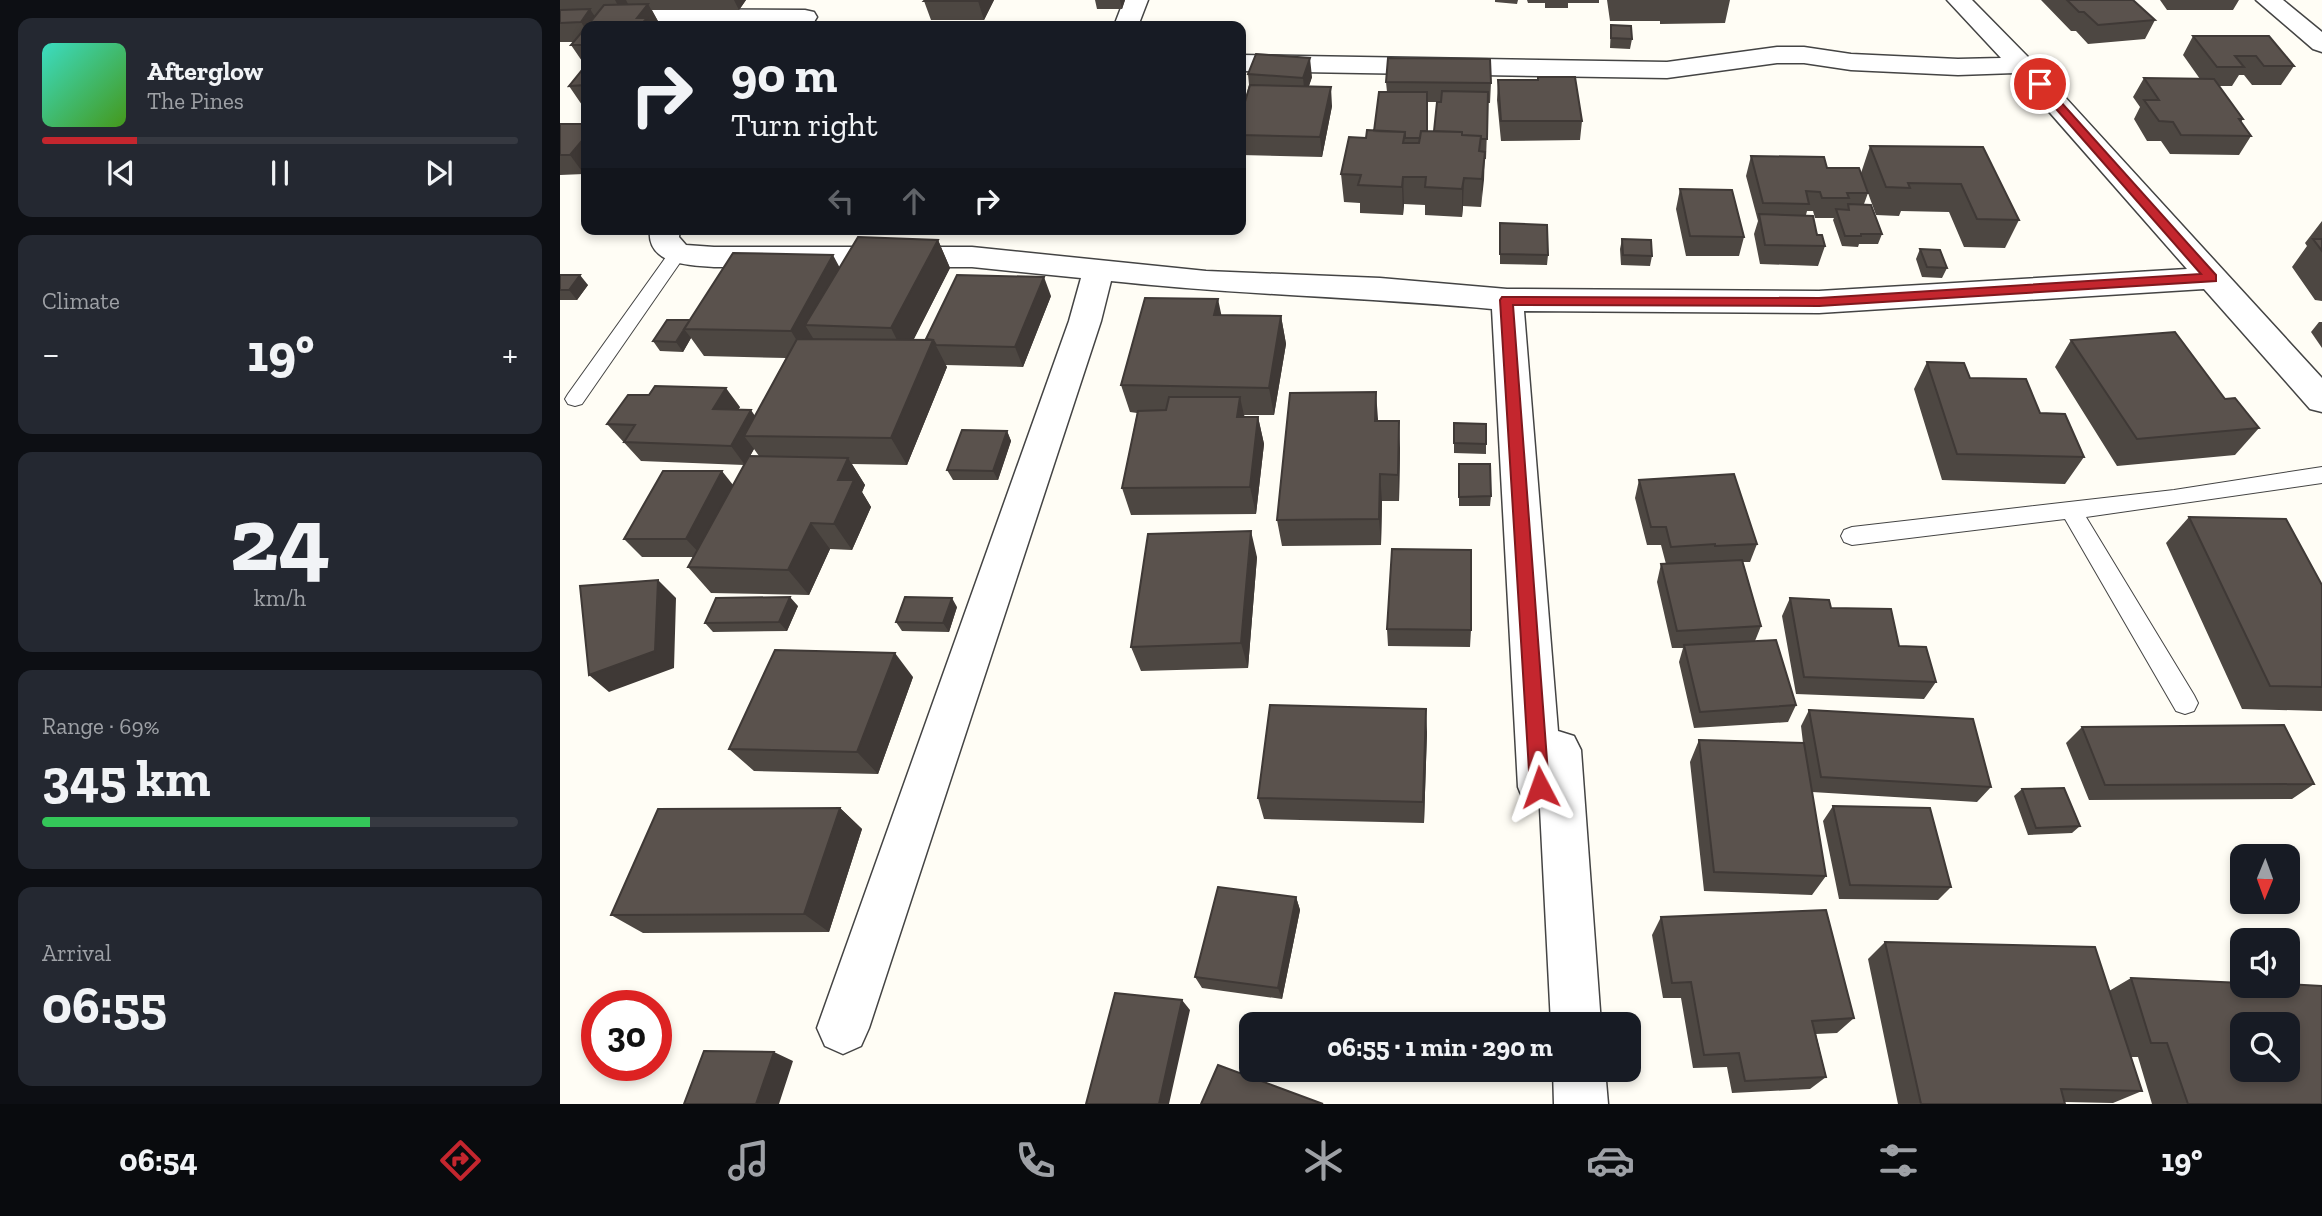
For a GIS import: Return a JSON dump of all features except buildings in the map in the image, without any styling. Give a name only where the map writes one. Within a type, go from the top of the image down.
[{"type":"street","points":[[1128,21],[1136,0]]},
{"type":"street","points":[[1959,0],[2022,65],[2322,400]]},
{"type":"street","points":[[2268,0],[2322,44]]},
{"type":"street","points":[[560,16],[806,14]]},
{"type":"street","points":[[1246,63],[1589,71],[1667,69],[1777,55],[1804,55],[1852,62],[1958,67],[2022,65]]},
{"type":"street","points":[[671,242],[713,257],[972,257],[1206,281],[1380,288],[1507,300],[1819,302],[2211,278]]},
{"type":"street","points":[[843,1028],[1081,334],[1099,269]]},
{"type":"street","points":[[1507,300],[1540,787]]},
{"type":"street","points":[[1557,708],[1575,1012]]},
{"type":"street","points":[[1580,1082],[1581,1104]]},
{"type":"lane","points":[[575,399],[671,242]]},
{"type":"lane","points":[[1852,536],[2174,498],[2322,475]]},
{"type":"lane","points":[[2070,509],[2185,703]]},
{"type":"route","points":[[1540,787],[1507,300],[1819,302],[1937,293],[2083,288],[2211,278],[2040,84]]}]
